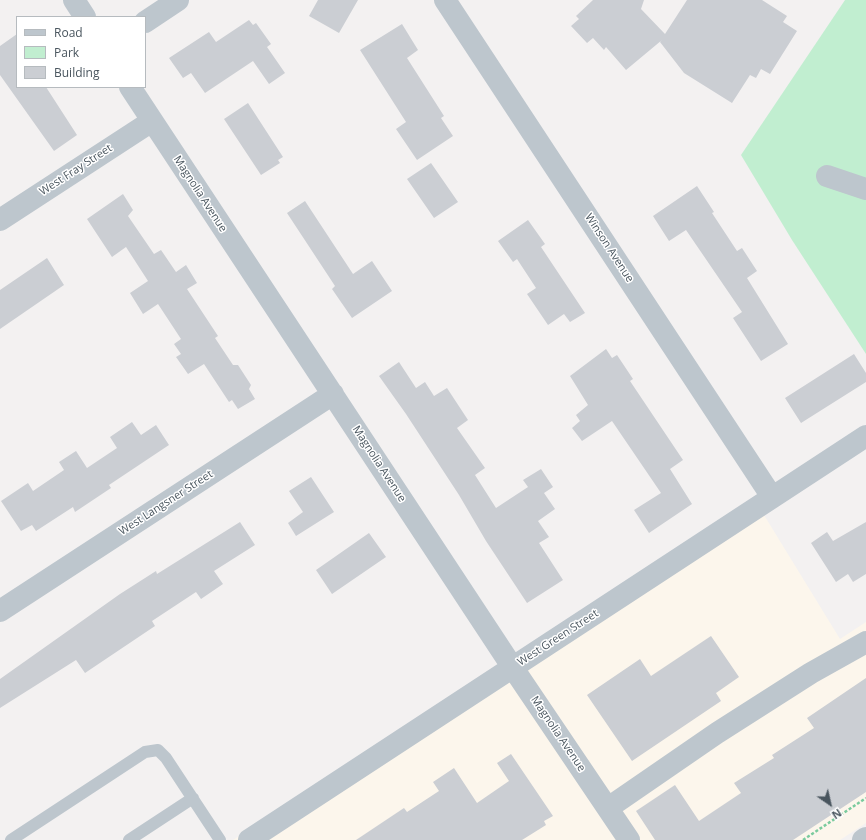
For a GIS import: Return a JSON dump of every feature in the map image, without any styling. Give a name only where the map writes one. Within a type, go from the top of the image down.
[{"type":"street","points":[[74,0],[84,16]]},
{"type":"street","points":[[146,21],[178,0]]},
{"type":"street","name":"Winson Avenue","points":[[444,0],[772,497]]},
{"type":"street","name":"Magnolia Avenue","points":[[131,88],[513,668],[629,840]]},
{"type":"street","name":"West Fray Street","points":[[0,220],[152,121]]},
{"type":"street","points":[[827,176],[866,188]]},
{"type":"street","name":"West Langsner Street","points":[[0,611],[333,394]]},
{"type":"street","name":"West Green Street","points":[[249,840],[866,436]]},
{"type":"street","points":[[608,808],[723,729],[812,673],[866,642]]},
{"type":"lane","points":[[11,840],[145,752],[158,750],[166,758],[220,840]]},
{"type":"lane","points":[[129,840],[193,798]]},
{"type":"path","points":[[803,840],[866,798]]},
{"type":"shaded area","points":[[756,502],[840,639],[866,622],[866,823],[840,840],[233,840]]},
{"type":"green space","points":[[845,0],[866,0],[866,354],[792,240],[741,155]]},
{"type":"building","points":[[318,0],[358,0],[339,33],[309,16]]},
{"type":"building","points":[[593,0],[644,0],[641,9],[665,34],[687,0],[762,0],[787,16],[783,22],[797,31],[770,74],[761,69],[756,78],[750,75],[732,103],[684,73],[660,42],[662,40],[626,70],[606,47],[604,50],[593,38],[587,43],[571,26],[579,19],[576,16]]},
{"type":"building","points":[[249,20],[253,25],[256,23],[271,44],[267,47],[285,73],[269,84],[253,61],[205,93],[191,73],[183,78],[169,58],[209,32],[216,42]]},
{"type":"building","points":[[402,24],[418,50],[407,58],[444,116],[441,118],[453,136],[417,160],[396,129],[406,122],[360,50]]},
{"type":"building","points":[[16,35],[16,88],[47,88],[77,135],[54,151],[0,75],[0,46]]},
{"type":"building","points":[[248,103],[283,157],[278,160],[280,163],[261,175],[224,119]]},
{"type":"building","points":[[431,163],[458,202],[434,218],[407,179]]},
{"type":"building","points":[[697,186],[714,212],[712,213],[737,251],[742,248],[757,271],[747,278],[788,344],[761,361],[733,318],[742,312],[686,230],[669,241],[653,216]]},
{"type":"building","points":[[123,194],[133,210],[128,216],[154,254],[161,250],[176,272],[186,265],[197,283],[187,289],[218,336],[215,338],[233,365],[238,365],[251,385],[249,389],[255,399],[238,409],[232,400],[229,402],[204,364],[188,374],[176,357],[181,354],[174,344],[181,339],[158,304],[143,314],[130,293],[148,281],[126,247],[112,257],[87,219]]},
{"type":"building","points":[[305,201],[353,274],[372,261],[392,291],[352,318],[332,289],[335,286],[287,213]]},
{"type":"building","points":[[528,220],[545,244],[541,247],[585,313],[570,322],[564,314],[548,325],[527,294],[536,288],[517,259],[513,262],[498,241]]},
{"type":"building","points":[[47,258],[64,285],[0,329],[0,290]]},
{"type":"building","points":[[606,349],[612,358],[617,355],[633,379],[630,381],[683,460],[670,469],[692,504],[649,533],[634,510],[661,493],[612,421],[582,441],[572,428],[580,421],[576,415],[588,405],[570,376]]},
{"type":"building","points":[[854,354],[866,373],[866,382],[801,423],[785,398]]},
{"type":"building","points":[[399,362],[416,388],[425,382],[434,396],[447,388],[468,420],[457,428],[485,468],[475,475],[496,508],[528,487],[523,480],[541,469],[553,487],[544,493],[555,509],[538,521],[549,537],[539,543],[563,580],[527,603],[486,541],[459,495],[406,414],[379,376]]},
{"type":"building","points":[[132,422],[141,435],[156,425],[169,445],[109,485],[111,488],[75,512],[73,507],[36,531],[32,525],[21,531],[1,501],[28,483],[33,491],[64,470],[59,462],[76,451],[87,468],[117,448],[110,437]]},
{"type":"building","points":[[311,477],[334,512],[296,536],[288,523],[303,512],[289,491]]},
{"type":"building","points":[[240,522],[255,545],[214,571],[223,584],[201,599],[196,592],[152,621],[155,626],[85,673],[76,660],[0,708],[0,679],[120,594],[156,571],[157,574]]},
{"type":"building","points":[[866,522],[866,574],[853,582],[848,574],[836,582],[811,543],[827,532],[833,541]]},
{"type":"building","points":[[369,533],[386,557],[332,594],[316,570]]},
{"type":"building","points":[[711,636],[739,677],[716,693],[721,701],[632,761],[587,695],[640,659],[651,676]]},
{"type":"building","points":[[866,678],[866,792],[793,840],[655,840],[636,811],[675,785],[699,821],[741,793],[734,783],[774,758],[772,755],[814,728],[807,718]]},
{"type":"building","points":[[511,754],[553,816],[544,821],[546,825],[522,840],[356,840],[404,808],[407,812],[439,791],[433,782],[454,768],[477,803],[509,781],[497,763]]}]
